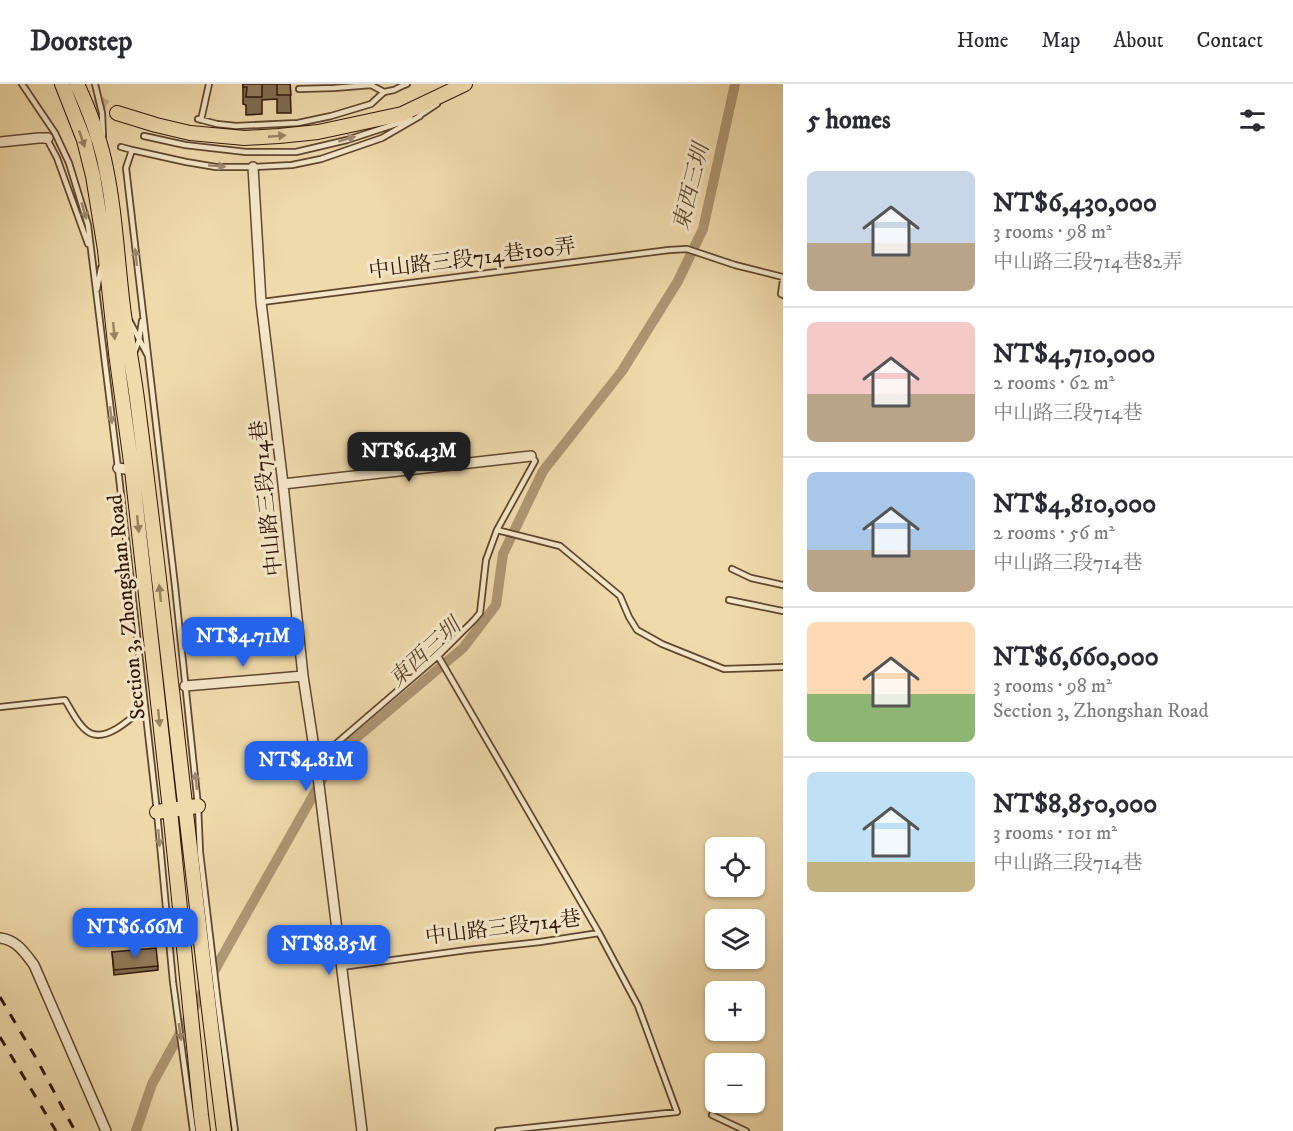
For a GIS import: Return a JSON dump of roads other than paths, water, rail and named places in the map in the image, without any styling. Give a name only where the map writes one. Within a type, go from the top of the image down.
[{"type":"main road","name":"Section 3, Zhongshan Road","points":[[62,84],[84,140],[91,167],[98,251],[116,353],[177,809],[227,1112],[224,1131]]},
{"type":"main road","name":"Section 3, Zhongshan Road","points":[[76,84],[92,118],[104,159],[146,468],[177,809],[196,1116],[203,1131]]},
{"type":"main road","points":[[117,113],[190,133],[245,138],[279,136],[318,132],[402,114],[465,84]]},
{"type":"main road","points":[[196,1116],[227,1112]]},
{"type":"street","points":[[0,142],[44,138]]},
{"type":"street","name":"中山路三段714巷","points":[[253,167],[261,302],[303,676],[316,761],[362,1131]]},
{"type":"street","points":[[283,484],[531,456]]},
{"type":"street","points":[[117,468],[132,470]]},
{"type":"street","points":[[185,686],[303,676]]},
{"type":"street","points":[[0,938],[15,943],[34,965],[106,1131]]},
{"type":"lane","points":[[22,84],[55,133],[69,163],[98,251],[95,294]]},
{"type":"lane","points":[[95,84],[102,113],[104,159]]},
{"type":"lane","points":[[209,84],[200,119],[236,126],[298,123],[331,116],[371,104],[384,92],[407,84]]},
{"type":"lane","points":[[121,147],[216,167],[292,165],[321,159],[382,138],[420,116],[465,84]]},
{"type":"lane","points":[[299,88],[371,85],[384,92]]},
{"type":"lane","points":[[144,136],[184,145],[246,152],[296,152],[347,140],[420,116]]},
{"type":"lane","points":[[44,138],[57,158],[98,251]]},
{"type":"lane","name":"Section 3, Zhongshan Road","points":[[132,150],[126,168],[185,686],[177,809]]},
{"type":"lane","name":"中山路三段714巷100弄","points":[[261,302],[687,249],[783,279]]},
{"type":"lane","name":"Section 3, Zhongshan Road","points":[[98,251],[95,294],[145,706],[177,809]]},
{"type":"lane","points":[[783,279],[781,294],[783,296]]},
{"type":"lane","points":[[123,307],[148,356]]},
{"type":"lane","points":[[132,359],[139,340],[143,317]]},
{"type":"lane","points":[[316,761],[438,656],[480,613],[486,560],[497,530],[535,461],[531,456]]},
{"type":"lane","points":[[497,530],[560,546],[620,596],[637,630],[662,645],[724,669],[783,667]]},
{"type":"lane","points":[[732,569],[751,579],[783,585]]},
{"type":"lane","points":[[729,600],[783,611]]},
{"type":"lane","points":[[438,656],[599,933],[638,1006],[677,1112],[498,1131]]},
{"type":"lane","points":[[0,707],[65,700],[87,731],[96,734],[109,733],[131,720],[145,706]]},
{"type":"lane","name":"中山路三段714巷","points":[[341,967],[599,933]]},
{"type":"lane","name":"Section 3, Zhongshan Road","points":[[227,1112],[235,1131]]},
{"type":"lane","points":[[712,1114],[746,1131]]},
{"type":"lane","name":"Section 3, Zhongshan Road","points":[[194,1131],[196,1116]]},
{"type":"waterway","name":"東西三圳","points":[[136,1131],[152,1084],[336,755],[463,648],[496,605],[503,554],[543,471],[622,371],[678,281],[703,229],[735,84]]},
{"type":"tunnel","points":[[75,91],[117,113]]},
{"type":"railway","points":[[0,997],[75,1131]]},
{"type":"railway","points":[[0,1037],[56,1131]]}]
